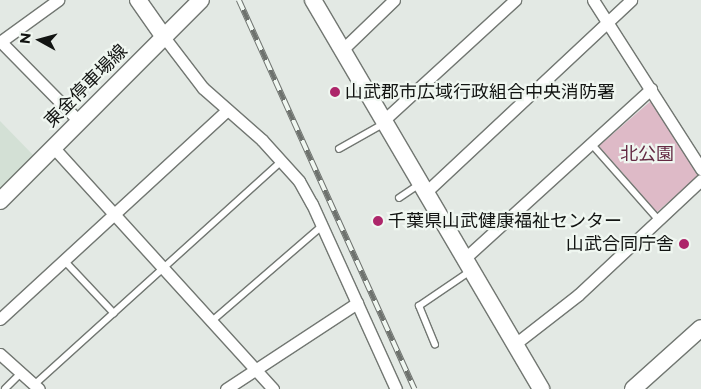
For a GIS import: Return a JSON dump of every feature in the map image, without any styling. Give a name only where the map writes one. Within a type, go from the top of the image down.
[{"type":"street","points":[[58,0],[1,42],[79,121]]},
{"type":"street","points":[[138,0],[203,88],[282,161],[303,189],[322,226],[396,389]]},
{"type":"street","name":"東金停車場線","points":[[0,201],[201,0]]},
{"type":"street","points":[[313,0],[541,389]]},
{"type":"street","points":[[342,50],[394,0]]},
{"type":"street","points":[[385,121],[516,0]]},
{"type":"street","points":[[593,0],[701,169]]},
{"type":"street","points":[[423,188],[631,0]]},
{"type":"street","points":[[468,265],[591,144],[651,89]]},
{"type":"street","points":[[0,319],[227,110]]},
{"type":"street","points":[[53,147],[273,389]]},
{"type":"street","points":[[515,344],[578,295],[701,180]]},
{"type":"street","points":[[226,389],[357,303]]},
{"type":"street","points":[[632,389],[701,328]]},
{"type":"street","points":[[0,354],[37,387]]},
{"type":"lane","points":[[339,149],[385,121]]},
{"type":"lane","points":[[591,144],[658,219]]},
{"type":"lane","points":[[37,387],[114,313],[282,161]]},
{"type":"lane","points":[[399,198],[423,188]]},
{"type":"lane","points":[[212,321],[322,226]]},
{"type":"lane","points":[[64,260],[114,313]]},
{"type":"lane","points":[[435,345],[419,306],[468,265]]},
{"type":"lane","points":[[5,389],[22,373]]},
{"type":"shaded area","points":[[0,121],[37,159],[0,195]]},
{"type":"green space","name":"北公園","points":[[652,100],[698,176],[657,212],[599,146]]},
{"type":"railway","points":[[239,0],[415,389]]},
{"type":"place","name":"山武郡市広域行政組合中央消防署","points":[[335,92]]},
{"type":"place","name":"千葉県山武健康福祉センター","points":[[378,221]]},
{"type":"place","name":"山武合同庁舎","points":[[684,244]]}]
